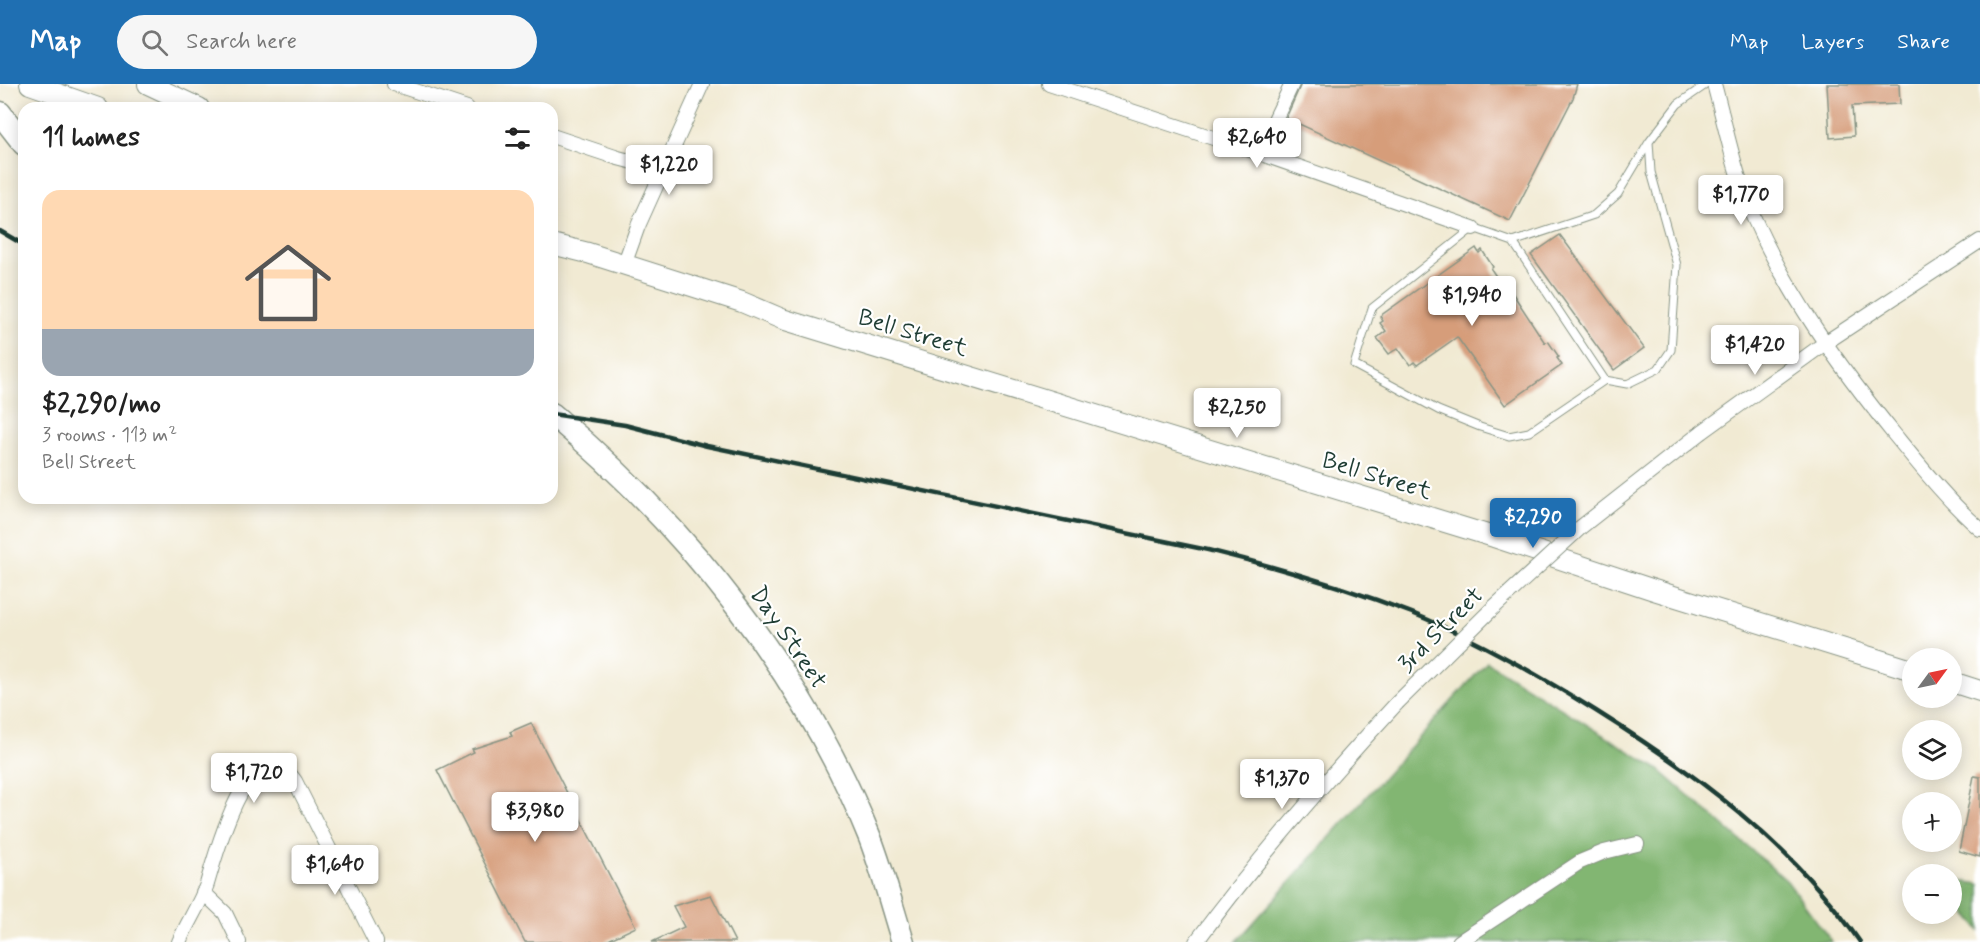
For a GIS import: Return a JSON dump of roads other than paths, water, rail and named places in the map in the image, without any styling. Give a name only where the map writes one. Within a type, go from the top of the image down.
[{"type":"main road","points":[[30,84],[80,102]]},
{"type":"main road","points":[[148,84],[186,102]]},
{"type":"main road","points":[[51,102],[60,95]]},
{"type":"main road","points":[[0,113],[18,136]]},
{"type":"main road","points":[[0,144],[18,152]]},
{"type":"main road","name":"Bell Street","points":[[558,246],[742,302],[782,319],[1494,537],[1654,590],[1902,667]]},
{"type":"main road","name":"Day Street","points":[[558,419],[620,474],[689,547],[734,602],[774,659],[809,716],[846,786],[870,839],[903,942]]},
{"type":"main road","points":[[1962,685],[1980,691]]},
{"type":"street","points":[[394,84],[448,102]]},
{"type":"street","points":[[624,265],[638,226],[702,84]]},
{"type":"street","points":[[1049,84],[1259,153],[1473,228]]},
{"type":"street","points":[[1259,153],[1292,84]]},
{"type":"street","points":[[1714,84],[1750,209],[1796,300],[1871,406],[1942,490],[1980,529]]},
{"type":"street","points":[[558,138],[618,158],[664,170]]},
{"type":"street","name":"3rd Street","points":[[1196,942],[1340,765],[1397,703],[1492,609],[1573,534],[1701,432],[1825,343],[1980,240]]},
{"type":"street","points":[[179,942],[203,892],[229,818],[248,781],[255,771],[272,765],[281,767],[289,773],[376,942]]},
{"type":"street","points":[[1459,942],[1580,862],[1604,852],[1637,844]]},
{"type":"street","points":[[203,892],[225,913],[239,942]]},
{"type":"lane","points":[[1513,242],[1594,215],[1618,194],[1649,142],[1678,104],[1707,84]]},
{"type":"lane","points":[[1605,380],[1513,242],[1473,228],[1372,308],[1354,365],[1438,410],[1509,436],[1529,432],[1605,380],[1628,384],[1658,369],[1671,350],[1677,265],[1651,172],[1649,142]]},
{"type":"railway","points":[[0,231],[18,242]]},
{"type":"railway","points":[[558,415],[625,425],[707,446],[1208,550],[1311,578],[1412,613],[1483,646],[1551,684],[1633,735],[1705,785],[1773,842],[1804,873],[1860,942]]}]
